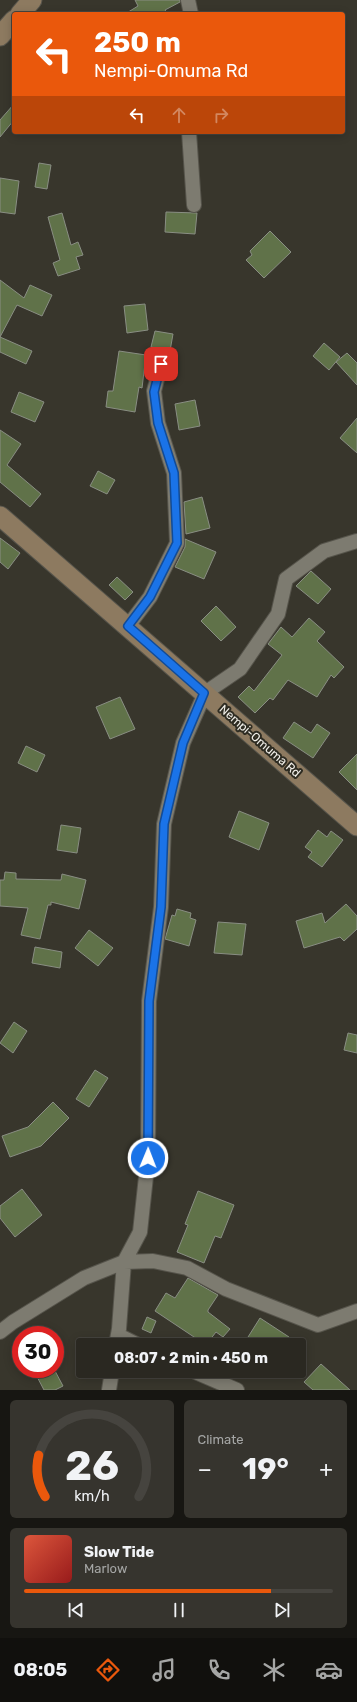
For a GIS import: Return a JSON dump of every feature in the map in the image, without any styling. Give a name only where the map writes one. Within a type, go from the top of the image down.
[{"type":"street","points":[[22,12],[32,0]]},
{"type":"street","points":[[188,0],[191,12]]},
{"type":"street","points":[[0,36],[12,22]]},
{"type":"street","points":[[189,134],[194,205]]},
{"type":"street","points":[[128,626],[150,597],[177,543],[174,473],[158,423],[154,392],[161,364]]},
{"type":"street","name":"Nempi-Omuma Rd","points":[[0,516],[357,826]]},
{"type":"street","points":[[117,1338],[124,1262],[140,1232],[148,1158],[149,1001],[161,907],[164,824],[183,743],[204,693],[240,669],[278,614],[286,579],[324,551],[357,541]]},
{"type":"street","points":[[0,1332],[84,1278],[124,1262],[154,1260],[187,1268],[226,1289],[318,1325],[357,1311]]},
{"type":"street","points":[[108,1390],[111,1378]]},
{"type":"street","points":[[209,1378],[237,1390]]},
{"type":"building","points":[[135,0],[180,0],[180,2],[165,10],[166,12],[128,12],[138,6]]},
{"type":"building","points":[[12,106],[12,122],[0,137],[0,120]]},
{"type":"building","points":[[39,163],[51,165],[47,189],[35,187]]},
{"type":"building","points":[[0,178],[19,181],[15,214],[0,212]]},
{"type":"building","points":[[166,212],[197,213],[195,234],[165,232]]},
{"type":"building","points":[[62,213],[71,245],[78,242],[83,255],[76,257],[80,269],[58,276],[53,263],[60,260],[48,217]]},
{"type":"building","points":[[270,231],[291,252],[264,278],[246,260],[252,255],[250,251]]},
{"type":"building","points":[[0,280],[24,298],[30,285],[52,295],[42,316],[17,305],[0,337]]},
{"type":"building","points":[[145,304],[148,330],[127,333],[124,306]]},
{"type":"building","points":[[155,331],[173,334],[170,351],[151,347]]},
{"type":"building","points":[[0,337],[32,351],[26,364],[0,352]]},
{"type":"building","points":[[324,343],[340,357],[329,370],[313,356]]},
{"type":"building","points":[[119,351],[146,355],[142,388],[139,387],[135,412],[106,407],[108,391],[113,391]]},
{"type":"building","points":[[347,353],[357,363],[357,385],[336,362]]},
{"type":"building","points":[[19,392],[44,402],[35,422],[11,412]]},
{"type":"building","points":[[195,400],[200,426],[179,430],[175,404]]},
{"type":"building","points":[[357,418],[357,453],[340,438]]},
{"type":"building","points":[[0,430],[21,444],[7,465],[41,494],[30,507],[0,482]]},
{"type":"building","points":[[98,471],[115,480],[107,494],[90,486]]},
{"type":"building","points":[[202,497],[210,528],[186,534],[184,502]]},
{"type":"building","points":[[0,538],[20,553],[8,569],[0,562]]},
{"type":"building","points":[[185,539],[216,552],[204,579],[175,567],[185,547]]},
{"type":"building","points":[[311,571],[331,589],[318,604],[296,586]]},
{"type":"building","points":[[117,577],[133,592],[125,600],[109,585]]},
{"type":"building","points":[[216,606],[236,627],[221,641],[201,621]]},
{"type":"building","points":[[309,618],[325,632],[317,641],[344,667],[334,678],[331,675],[317,697],[288,680],[273,700],[270,698],[255,713],[238,697],[249,686],[254,691],[282,655],[268,644],[281,627],[292,637]]},
{"type":"building","points":[[120,697],[135,729],[110,739],[96,707]]},
{"type":"building","points":[[294,722],[311,733],[317,724],[330,733],[313,758],[283,738]]},
{"type":"building","points":[[26,746],[45,755],[37,772],[18,763]]},
{"type":"building","points":[[357,754],[357,790],[339,772]]},
{"type":"building","points":[[239,811],[269,823],[259,850],[229,837]]},
{"type":"building","points":[[61,825],[81,828],[77,853],[57,850]]},
{"type":"building","points":[[318,830],[327,837],[331,831],[343,840],[322,867],[308,857],[312,852],[305,847]]},
{"type":"building","points":[[5,872],[16,873],[16,879],[61,880],[62,874],[86,880],[79,909],[51,902],[51,905],[48,905],[40,939],[21,935],[28,908],[0,906],[0,880],[4,880]]},
{"type":"building","points":[[346,904],[357,916],[357,929],[344,941],[340,937],[304,948],[296,921],[322,913],[325,923]]},
{"type":"building","points":[[177,909],[191,913],[190,918],[196,920],[189,946],[165,939],[172,915],[175,916]]},
{"type":"building","points":[[218,922],[246,924],[242,955],[214,953]]},
{"type":"building","points":[[89,930],[113,948],[98,966],[75,948]]},
{"type":"building","points":[[35,947],[62,952],[60,968],[32,963]]},
{"type":"building","points":[[14,1022],[27,1031],[13,1053],[0,1043]]},
{"type":"building","points":[[348,1033],[357,1035],[357,1053],[344,1050]]},
{"type":"building","points":[[95,1070],[108,1078],[89,1107],[76,1099]]},
{"type":"building","points":[[53,1102],[69,1118],[41,1146],[10,1157],[2,1136],[28,1127]]},
{"type":"building","points":[[22,1189],[42,1215],[15,1237],[0,1218],[0,1206]]},
{"type":"building","points":[[198,1191],[234,1205],[221,1238],[215,1236],[204,1263],[177,1252],[188,1225],[185,1224]]},
{"type":"building","points":[[188,1278],[218,1295],[208,1312],[230,1329],[223,1337],[216,1332],[211,1338],[196,1338],[155,1311],[166,1293],[175,1298]]},
{"type":"building","points":[[147,1317],[156,1321],[151,1333],[142,1329]]},
{"type":"building","points":[[260,1318],[289,1337],[288,1338],[247,1338]]},
{"type":"building","points":[[321,1364],[350,1390],[313,1390],[304,1382]]},
{"type":"building","points":[[38,1378],[59,1378],[63,1386],[55,1390],[44,1390]]},
{"type":"route","points":[[148,1158],[149,1001],[161,907],[164,824],[183,743],[204,693],[128,626],[150,597],[177,543],[174,473],[158,423],[154,392],[161,364]]}]
